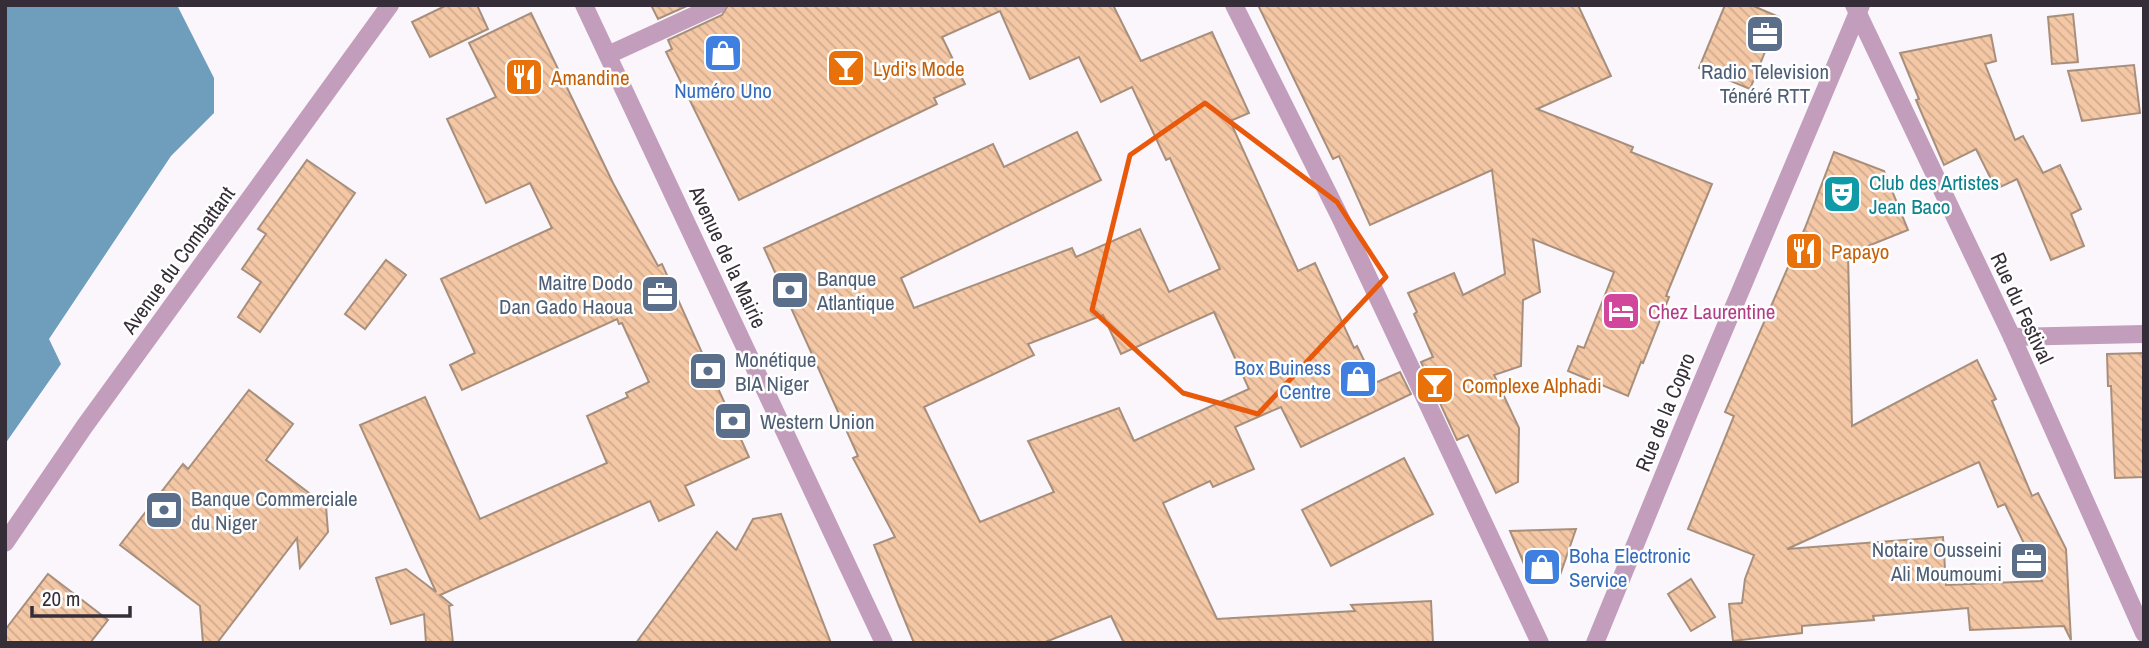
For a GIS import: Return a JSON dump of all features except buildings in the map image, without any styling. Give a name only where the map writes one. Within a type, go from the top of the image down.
[{"type":"street","name":"Avenue du Combattant","points":[[5,543],[85,427],[390,5]]},
{"type":"street","name":"Avenue de la Mairie","points":[[584,5],[884,643]]},
{"type":"street","points":[[608,55],[717,5]]},
{"type":"street","points":[[1234,5],[1340,217],[1541,643]]},
{"type":"street","name":"Rue du Festival","points":[[1858,8],[2012,337],[2144,633]]},
{"type":"street","name":"Rue de la Copro","points":[[1595,643],[1858,8]]},
{"type":"street","points":[[2012,337],[2144,334]]},
{"type":"highlighted area","points":[[1205,103],[1337,202],[1386,277],[1258,414],[1183,393],[1092,310],[1130,155]]},
{"type":"water","points":[[5,5],[177,5],[214,78],[214,113],[171,156],[49,339],[61,364],[5,444]]},
{"type":"place","name":"Radio Television Ténéré RTT","points":[[1765,34]]},
{"type":"place","name":"Numéro Uno","points":[[723,53]]},
{"type":"place","name":"Lydi's Mode","points":[[846,68]]},
{"type":"place","name":"Amandine","points":[[524,77]]},
{"type":"place","name":"Club des Artistes Jean Baco","points":[[1842,194]]},
{"type":"place","name":"Papayo","points":[[1804,251]]},
{"type":"place","name":"Banque Atlantique","points":[[790,290]]},
{"type":"place","name":"Maitre Dodo Dan Gado Haoua","points":[[660,294]]},
{"type":"place","name":"Chez Laurentine","points":[[1621,311]]},
{"type":"place","name":"Monétique BIA Niger","points":[[708,371]]},
{"type":"place","name":"Box Buiness Centre","points":[[1358,379]]},
{"type":"place","name":"Complexe Alphadi","points":[[1435,385]]},
{"type":"place","name":"Western Union","points":[[733,421]]},
{"type":"place","name":"Banque Commerciale du Niger","points":[[164,510]]},
{"type":"place","name":"Notaire Ousseini Ali Moumoumi","points":[[2029,561]]},
{"type":"place","name":"Boha Electronic Service","points":[[1542,567]]}]
